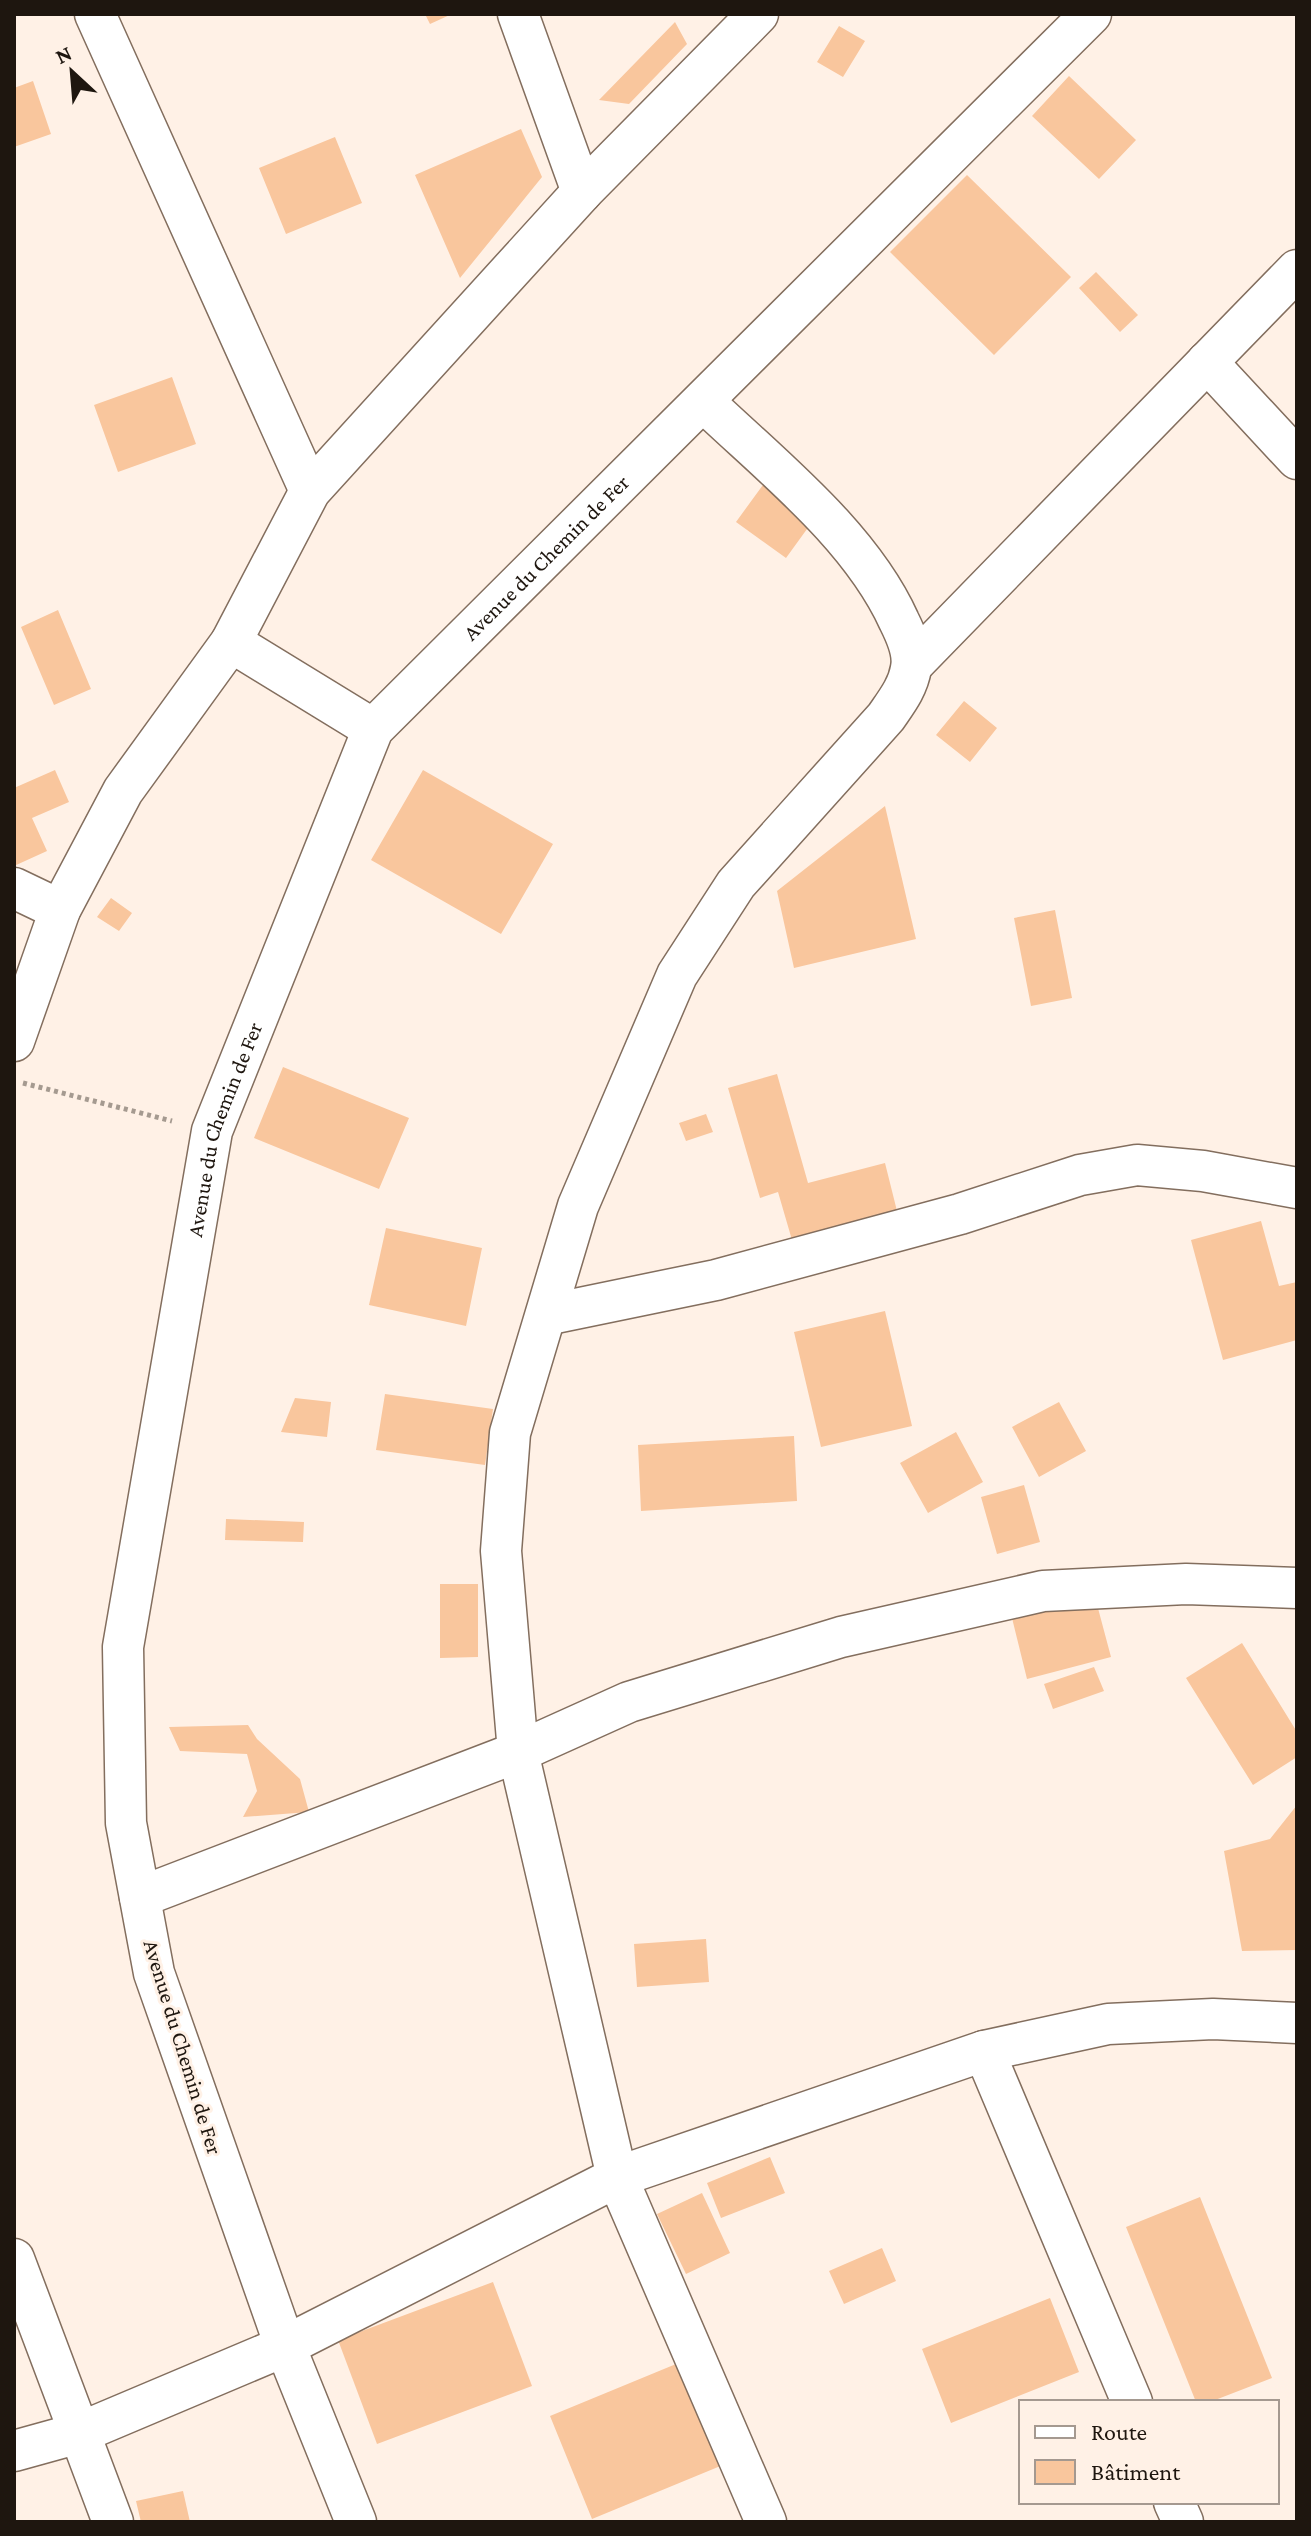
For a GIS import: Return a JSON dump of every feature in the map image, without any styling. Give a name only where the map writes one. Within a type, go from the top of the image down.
[{"type":"street","points":[[95,14],[310,491]]},
{"type":"street","points":[[518,14],[582,192]]},
{"type":"street","points":[[14,1041],[60,910],[123,791],[231,642],[310,491],[582,192],[758,14]]},
{"type":"street","name":"Avenue du Chemin de Fer","points":[[356,2522],[285,2346],[154,1973],[126,1823],[123,1647],[212,1131],[373,729],[1091,14]]},
{"type":"street","points":[[912,665],[1297,270]]},
{"type":"street","points":[[1207,362],[1297,459]]},
{"type":"street","points":[[703,401],[844,536],[873,572],[907,639],[912,665],[906,687],[886,717],[736,884],[677,975],[578,1206],[510,1433],[501,1551],[518,1752],[617,2177],[766,2522]]},
{"type":"street","points":[[231,642],[373,729]]},
{"type":"street","points":[[14,888],[60,910]]},
{"type":"street","points":[[546,1315],[716,1280],[960,1214],[1080,1175],[1137,1165],[1203,1171],[1297,1188]]},
{"type":"street","points":[[140,1897],[518,1752],[629,1702],[841,1637],[1043,1591],[1186,1584],[1297,1588]]},
{"type":"street","points":[[14,2451],[79,2433],[285,2346],[617,2177],[984,2051],[1108,2024],[1213,2019],[1297,2023]]},
{"type":"street","points":[[984,2051],[1131,2400]]},
{"type":"street","points":[[14,2259],[113,2522]]},
{"type":"path","points":[[14,1081],[212,1131]]},
{"type":"building","points":[[425,14],[452,14],[430,24]]},
{"type":"building","points":[[675,22],[687,44],[629,104],[599,100]]},
{"type":"building","points":[[839,26],[865,41],[843,77],[817,62]]},
{"type":"building","points":[[1069,76],[1136,140],[1099,179],[1032,116]]},
{"type":"building","points":[[33,81],[51,134],[14,147],[14,88]]},
{"type":"building","points":[[521,129],[542,177],[460,278],[415,175]]},
{"type":"building","points":[[335,137],[362,203],[286,234],[259,168]]},
{"type":"building","points":[[967,175],[1071,277],[994,355],[890,252]]},
{"type":"building","points":[[1096,272],[1138,315],[1120,332],[1079,288]]},
{"type":"building","points":[[172,377],[196,444],[118,472],[94,405]]},
{"type":"building","points":[[765,482],[815,518],[786,558],[736,522]]},
{"type":"building","points":[[58,610],[91,689],[54,705],[21,627]]},
{"type":"building","points":[[964,701],[997,728],[970,762],[936,735]]},
{"type":"building","points":[[55,770],[69,802],[32,818],[47,851],[14,866],[14,788]]},
{"type":"building","points":[[423,770],[553,844],[501,934],[371,860]]},
{"type":"building","points":[[885,806],[916,939],[794,968],[777,891]]},
{"type":"building","points":[[111,898],[132,913],[119,931],[97,917]]},
{"type":"building","points":[[1055,910],[1072,998],[1031,1006],[1014,918]]},
{"type":"building","points":[[283,1067],[409,1118],[379,1189],[254,1138]]},
{"type":"building","points":[[777,1074],[808,1183],[885,1163],[897,1211],[792,1240],[778,1192],[760,1198],[728,1088]]},
{"type":"building","points":[[706,1114],[713,1132],[686,1141],[679,1123]]},
{"type":"building","points":[[1261,1221],[1279,1286],[1297,1282],[1297,1340],[1223,1360],[1191,1240]]},
{"type":"building","points":[[386,1228],[482,1248],[466,1326],[369,1305]]},
{"type":"building","points":[[885,1311],[912,1426],[821,1447],[794,1332]]},
{"type":"building","points":[[385,1394],[493,1409],[485,1465],[376,1450]]},
{"type":"building","points":[[295,1398],[331,1402],[327,1437],[281,1432]]},
{"type":"building","points":[[1059,1402],[1086,1451],[1039,1477],[1012,1427]]},
{"type":"building","points":[[956,1432],[983,1482],[928,1513],[900,1463]]},
{"type":"building","points":[[794,1436],[797,1501],[641,1511],[638,1445]]},
{"type":"building","points":[[1024,1485],[1040,1542],[997,1554],[981,1497]]},
{"type":"building","points":[[226,1519],[304,1522],[303,1542],[225,1540]]},
{"type":"building","points":[[440,1584],[478,1584],[478,1657],[440,1658]]},
{"type":"building","points":[[1095,1597],[1111,1657],[1027,1679],[1012,1618]]},
{"type":"building","points":[[1242,1643],[1297,1732],[1297,1757],[1253,1785],[1186,1678]]},
{"type":"building","points":[[1094,1667],[1104,1691],[1053,1709],[1044,1684]]},
{"type":"building","points":[[248,1725],[257,1739],[300,1779],[309,1812],[243,1817],[257,1791],[247,1754],[180,1751],[169,1727]]},
{"type":"building","points":[[1297,1805],[1297,1950],[1242,1951],[1224,1851],[1270,1839]]},
{"type":"building","points":[[706,1939],[709,1982],[637,1987],[634,1944]]},
{"type":"building","points":[[770,2157],[785,2193],[721,2218],[707,2183]]},
{"type":"building","points":[[702,2193],[730,2253],[686,2274],[657,2214]]},
{"type":"building","points":[[1200,2197],[1272,2378],[1215,2400],[1195,2400],[1126,2227]]},
{"type":"building","points":[[882,2248],[896,2281],[844,2304],[829,2271]]},
{"type":"building","points":[[493,2282],[532,2386],[377,2444],[338,2340]]},
{"type":"building","points":[[1050,2298],[1079,2372],[951,2423],[922,2349]]},
{"type":"building","points":[[693,2357],[735,2460],[592,2519],[550,2416]]},
{"type":"building","points":[[183,2491],[190,2522],[141,2522],[136,2501]]}]
